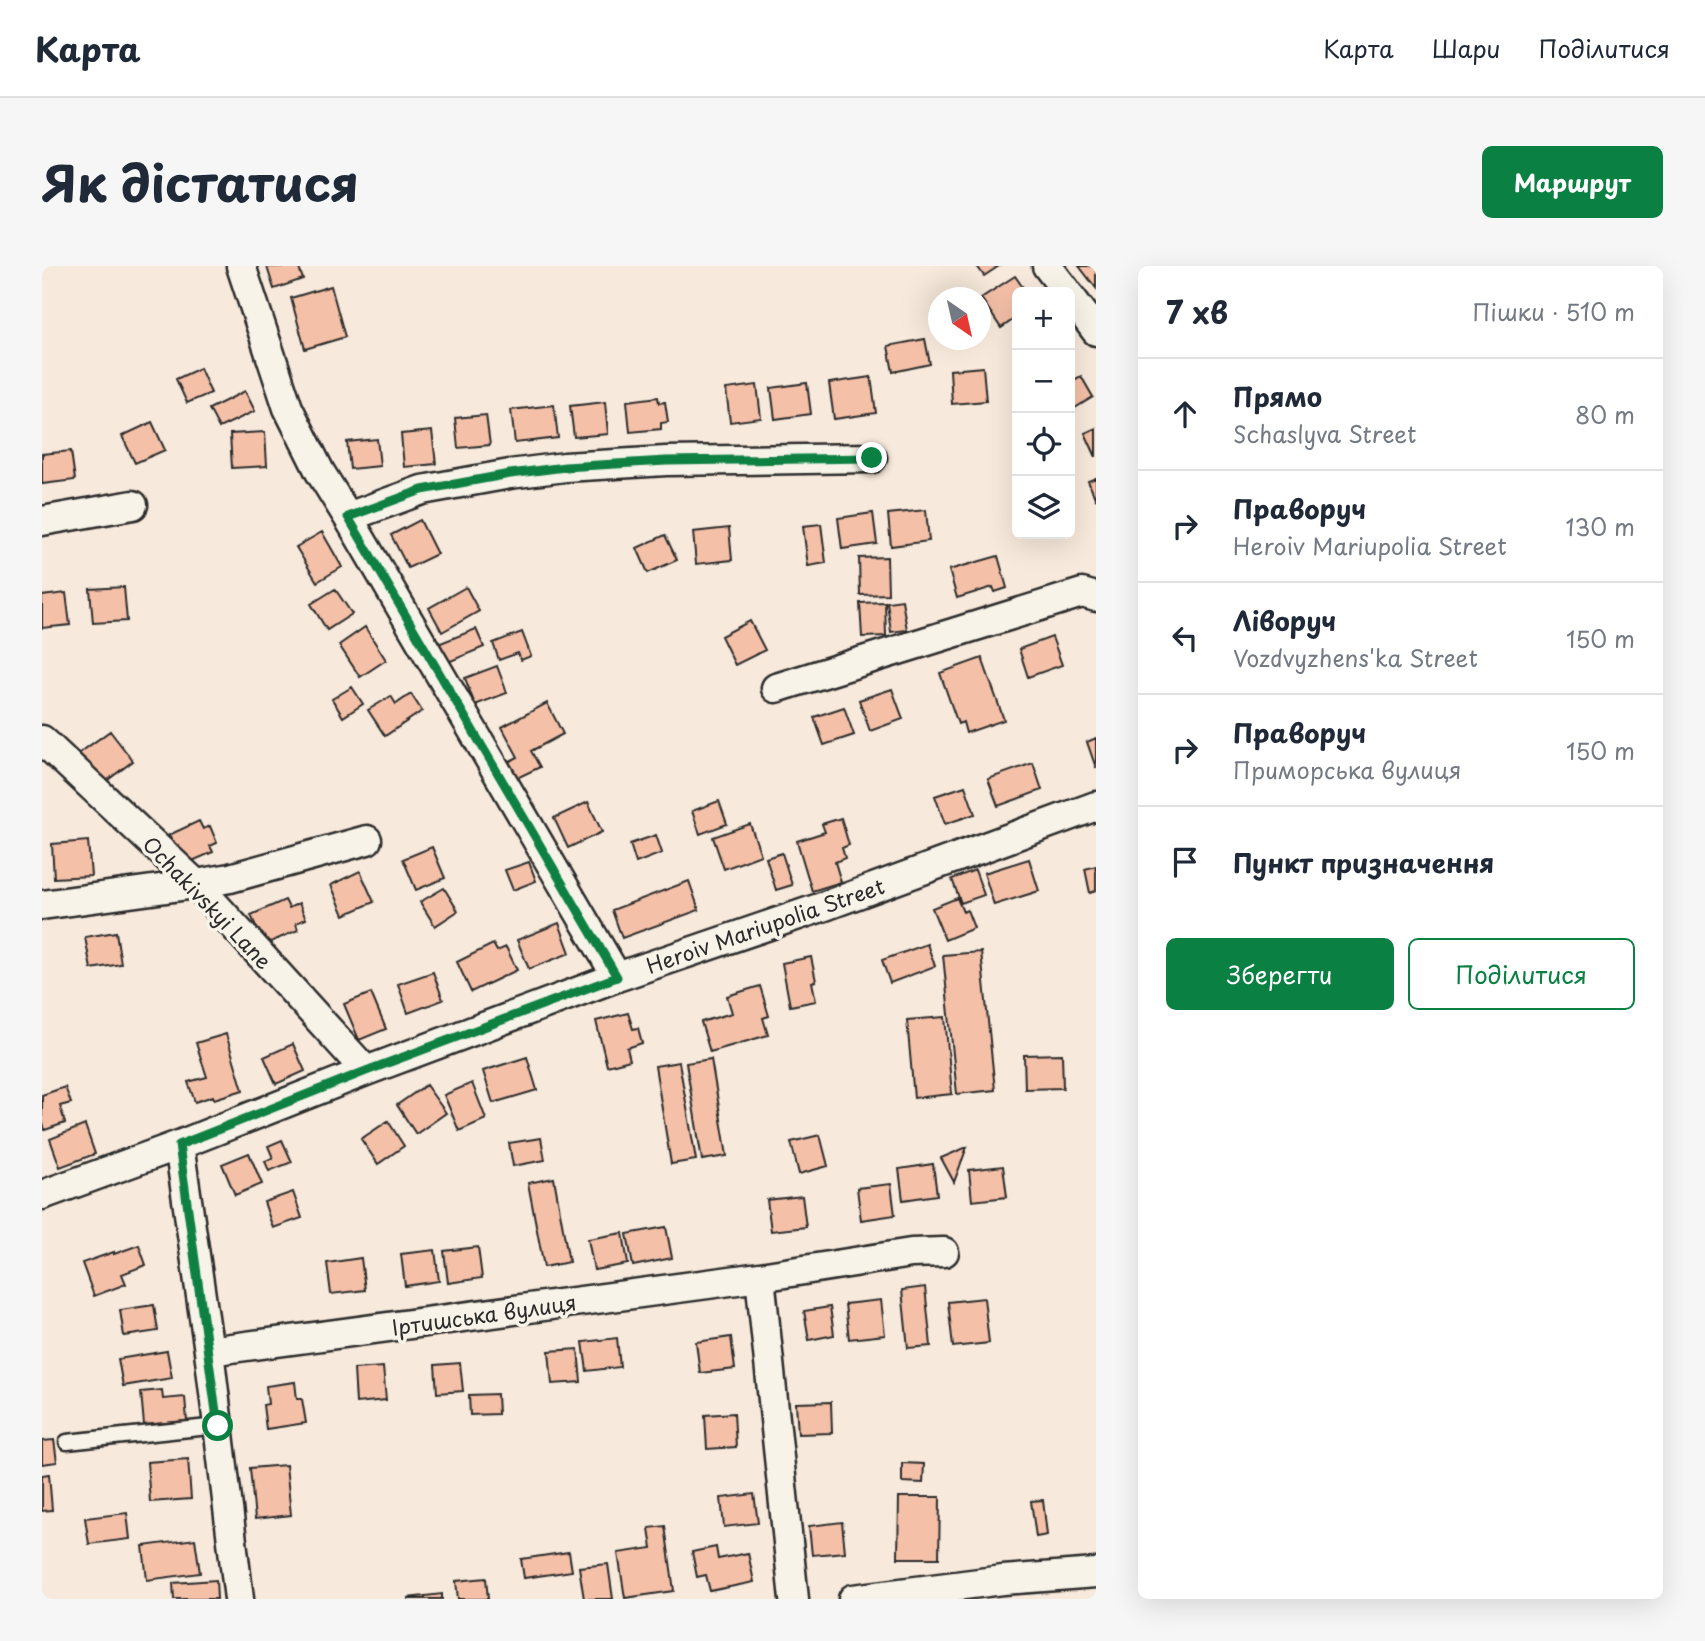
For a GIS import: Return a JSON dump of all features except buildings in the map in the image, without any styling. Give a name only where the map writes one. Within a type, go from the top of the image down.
[{"type":"street","points":[[241,266],[288,408],[320,472],[617,977]]},
{"type":"street","points":[[1047,266],[1063,287]]},
{"type":"street","points":[[1075,303],[1096,331]]},
{"type":"street","points":[[348,517],[422,490],[565,467],[666,461],[872,458]]},
{"type":"street","points":[[42,521],[133,505]]},
{"type":"street","points":[[776,688],[1082,593],[1096,597]]},
{"type":"street","name":"Ochakivskyi Lane","points":[[42,740],[196,884],[366,1071]]},
{"type":"street","name":"Heroiv Mariupolia Street","points":[[42,1195],[617,977],[821,907],[1096,806]]},
{"type":"street","points":[[42,905],[196,884],[264,869],[367,839]]},
{"type":"street","points":[[179,1145],[209,1351],[239,1599]]},
{"type":"street","name":"Іртишська вулиця","points":[[209,1351],[760,1277],[911,1253],[944,1252]]},
{"type":"street","points":[[760,1277],[794,1599]]},
{"type":"street","points":[[853,1599],[1003,1580],[1096,1573]]},
{"type":"lane","points":[[67,1442],[218,1426]]},
{"type":"route","points":[[218,1426],[179,1145],[366,1071],[617,977],[348,517],[422,490],[565,467],[666,461],[872,458]]}]
